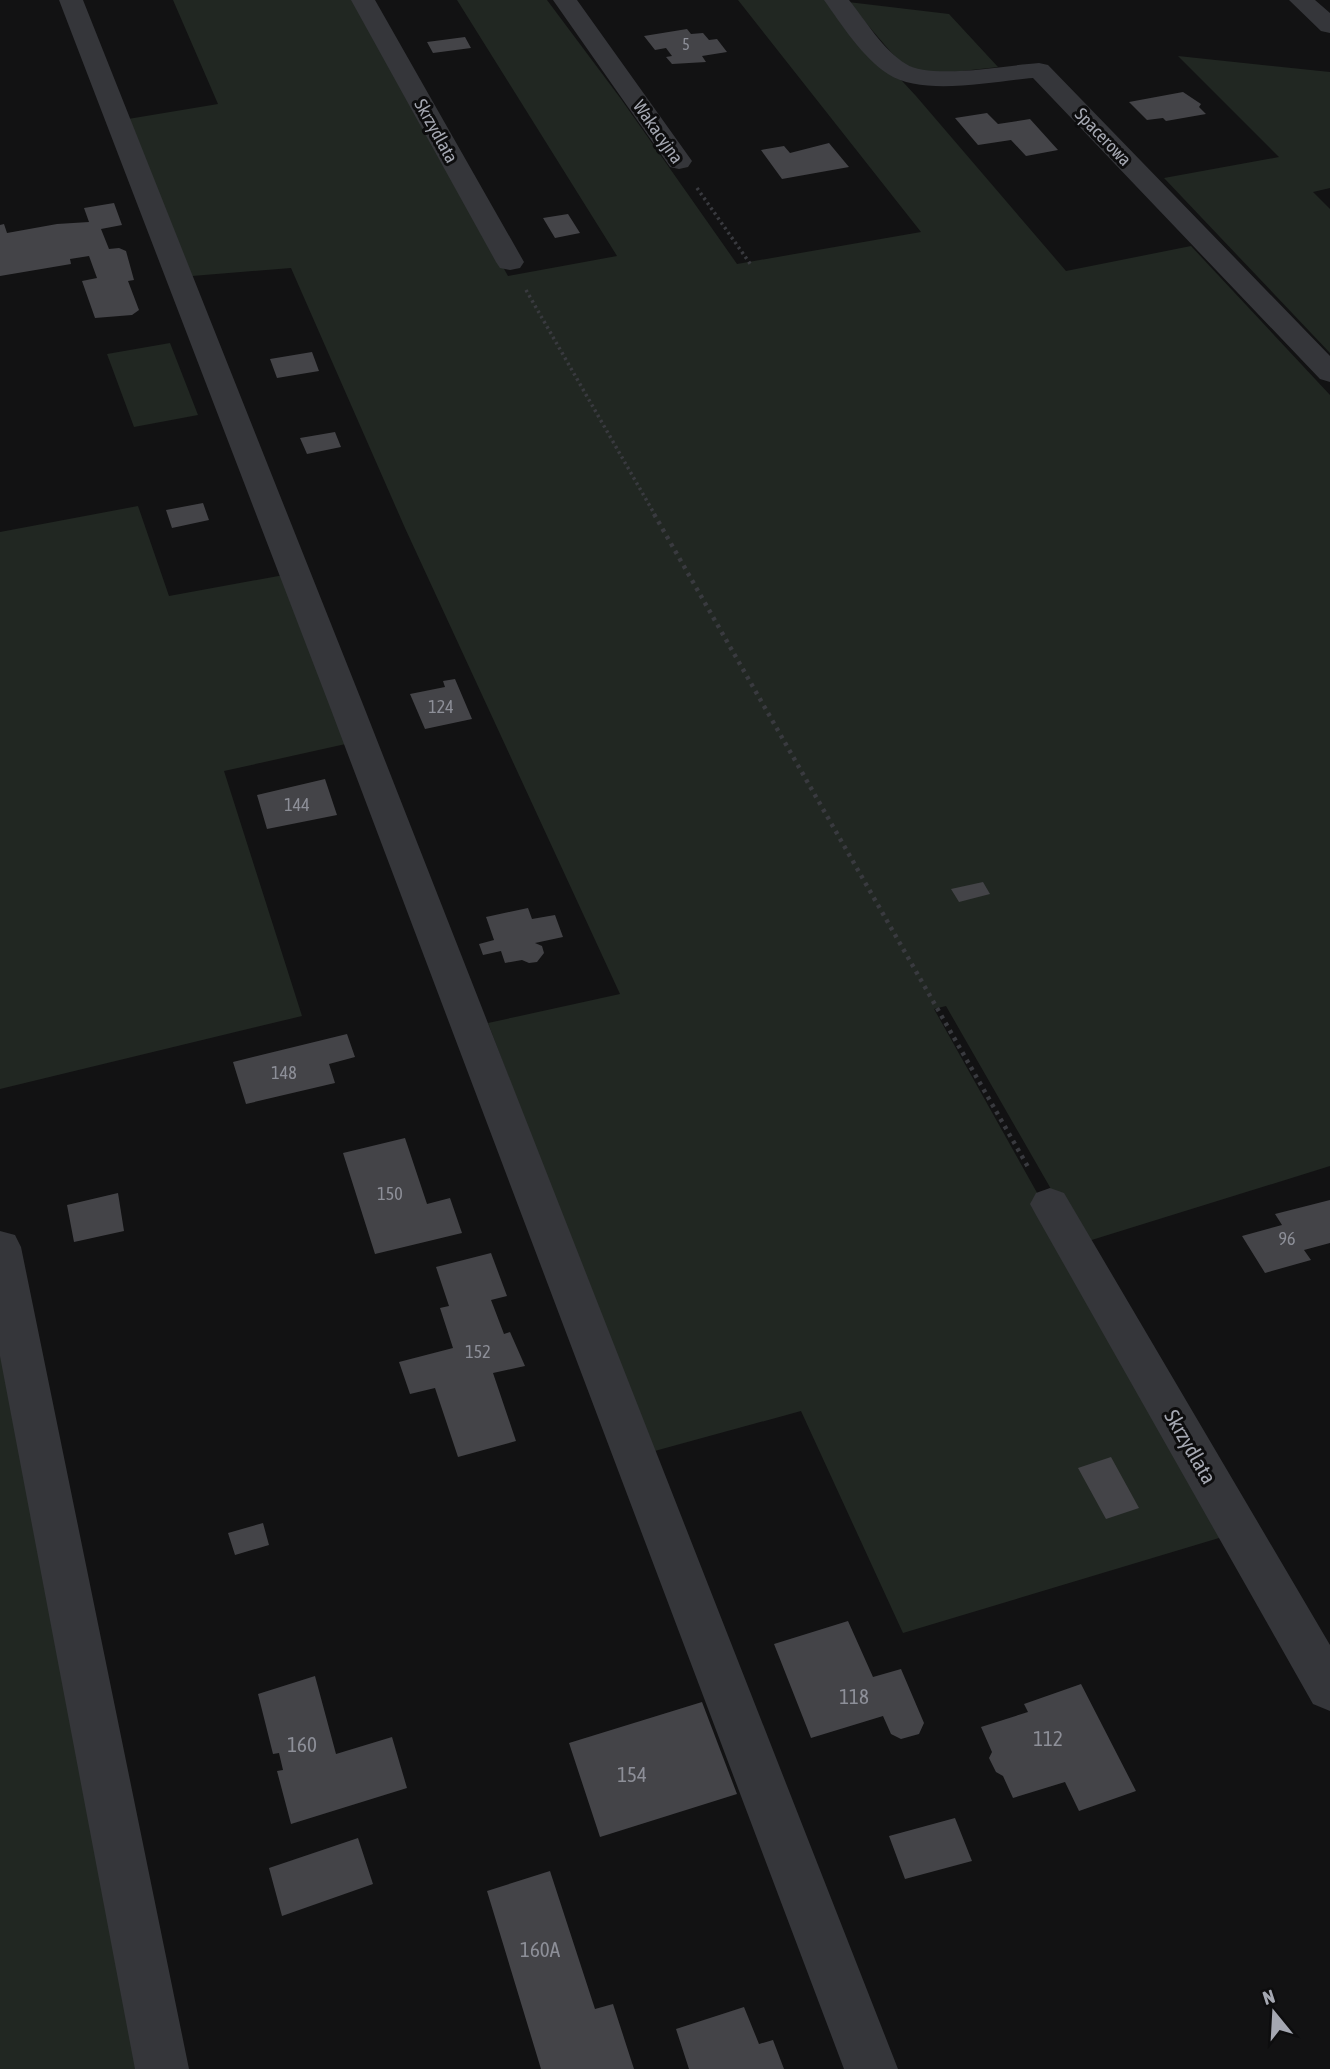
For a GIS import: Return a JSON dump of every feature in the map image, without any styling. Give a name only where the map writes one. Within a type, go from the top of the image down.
[{"type":"street","points":[[71,0],[352,720],[871,2069]]},
{"type":"street","name":"Skrzydlata","points":[[363,0],[510,262]]},
{"type":"street","name":"Wakacyjna","points":[[565,0],[679,161]]},
{"type":"street","name":"Spacerowa","points":[[836,0],[891,64],[905,74],[931,78],[1039,70],[1330,373]]},
{"type":"street","points":[[1301,0],[1330,26]]},
{"type":"street","name":"Skrzydlata","points":[[1050,1205],[1330,1689]]},
{"type":"street","points":[[0,1247],[162,2069]]},
{"type":"path","name":"Wakacyjna","points":[[679,161],[751,265]]},
{"type":"path","points":[[510,262],[1050,1205]]},
{"type":"shaded area","points":[[173,0],[354,0],[508,276],[617,256],[457,0],[547,0],[621,99],[737,264],[921,232],[738,0],[827,0],[916,96],[1066,271],[1191,246],[1330,395],[1330,1166],[1082,1243],[946,1006],[934,1009],[1229,1535],[903,1633],[801,1411],[651,1452],[488,1023],[620,994],[405,528],[291,268],[192,276],[128,119],[218,104]]},
{"type":"shaded area","points":[[848,2],[949,14],[998,67],[935,74],[902,65]]},
{"type":"shaded area","points":[[1178,56],[1330,72],[1330,188],[1313,192],[1330,209],[1330,353],[1164,178],[1279,157]]},
{"type":"shaded area","points":[[170,343],[198,415],[134,427],[107,354]]},
{"type":"shaded area","points":[[138,506],[169,596],[284,575],[350,743],[224,771],[302,1016],[0,1089],[0,532]]},
{"type":"shaded area","points":[[0,1345],[141,2069],[0,2069]]},
{"type":"building","points":[[687,29],[691,34],[703,33],[709,40],[717,39],[727,52],[702,56],[706,62],[672,64],[666,57],[672,56],[666,48],[655,50],[644,36]]},
{"type":"building","points":[[465,37],[471,48],[433,53],[427,42]]},
{"type":"building","points":[[1183,92],[1201,104],[1199,107],[1206,114],[1166,121],[1163,118],[1147,120],[1129,102]]},
{"type":"building","points":[[987,113],[998,124],[1030,119],[1058,150],[1026,156],[1011,140],[978,145],[955,118]]},
{"type":"building","points":[[829,143],[849,167],[782,179],[761,150],[784,146],[790,153]]},
{"type":"building","points":[[114,203],[122,225],[101,229],[109,249],[119,248],[126,251],[134,280],[128,281],[139,310],[132,315],[95,318],[82,281],[97,278],[89,256],[70,259],[71,264],[0,276],[0,225],[4,224],[7,233],[57,224],[89,222],[84,208]]},
{"type":"building","points":[[568,214],[580,233],[555,238],[543,218]]},
{"type":"building","points":[[312,352],[319,371],[277,378],[270,359]]},
{"type":"building","points":[[335,432],[341,447],[307,454],[300,438]]},
{"type":"building","points":[[203,503],[209,520],[172,528],[166,510]]},
{"type":"building","points":[[455,679],[472,719],[425,729],[410,694],[445,687],[443,681]]},
{"type":"building","points":[[325,779],[337,815],[267,829],[257,795]]},
{"type":"building","points":[[983,882],[990,894],[959,902],[951,889]]},
{"type":"building","points":[[528,908],[532,919],[555,915],[563,937],[535,943],[542,946],[544,953],[537,962],[522,960],[505,963],[501,951],[483,955],[479,944],[494,940],[486,917]]},
{"type":"building","points":[[347,1034],[355,1057],[329,1064],[335,1083],[246,1104],[233,1062]]},
{"type":"building","points":[[405,1138],[427,1204],[450,1198],[462,1233],[375,1254],[343,1153]]},
{"type":"building","points":[[118,1193],[124,1231],[74,1242],[67,1205]]},
{"type":"building","points":[[1330,1200],[1330,1243],[1304,1250],[1311,1260],[1265,1273],[1242,1236],[1282,1225],[1275,1214]]},
{"type":"building","points":[[491,1253],[507,1296],[491,1300],[504,1334],[510,1332],[525,1366],[493,1373],[516,1441],[458,1457],[435,1388],[410,1394],[399,1362],[453,1348],[440,1308],[449,1306],[436,1267]]},
{"type":"building","points":[[1111,1457],[1139,1508],[1106,1519],[1078,1468]]},
{"type":"building","points":[[263,1523],[269,1545],[235,1555],[228,1533]]},
{"type":"building","points":[[848,1621],[873,1677],[901,1669],[924,1723],[919,1734],[901,1739],[891,1734],[883,1716],[811,1738],[774,1644]]},
{"type":"building","points":[[315,1676],[336,1754],[392,1737],[407,1788],[291,1824],[277,1771],[283,1770],[279,1753],[273,1754],[258,1694]]},
{"type":"building","points":[[1081,1684],[1136,1791],[1079,1811],[1065,1782],[1013,1798],[1003,1776],[996,1772],[989,1758],[992,1752],[981,1727],[1028,1712],[1024,1704]]},
{"type":"building","points":[[702,1702],[737,1794],[600,1837],[569,1743]]},
{"type":"building","points":[[955,1818],[972,1861],[905,1879],[889,1836]]},
{"type":"building","points":[[358,1838],[373,1884],[282,1916],[269,1868]]},
{"type":"building","points":[[550,1871],[595,2009],[613,2004],[634,2069],[541,2069],[487,1891]]},
{"type":"building","points":[[744,2007],[759,2044],[773,2040],[784,2069],[689,2069],[676,2029]]}]
